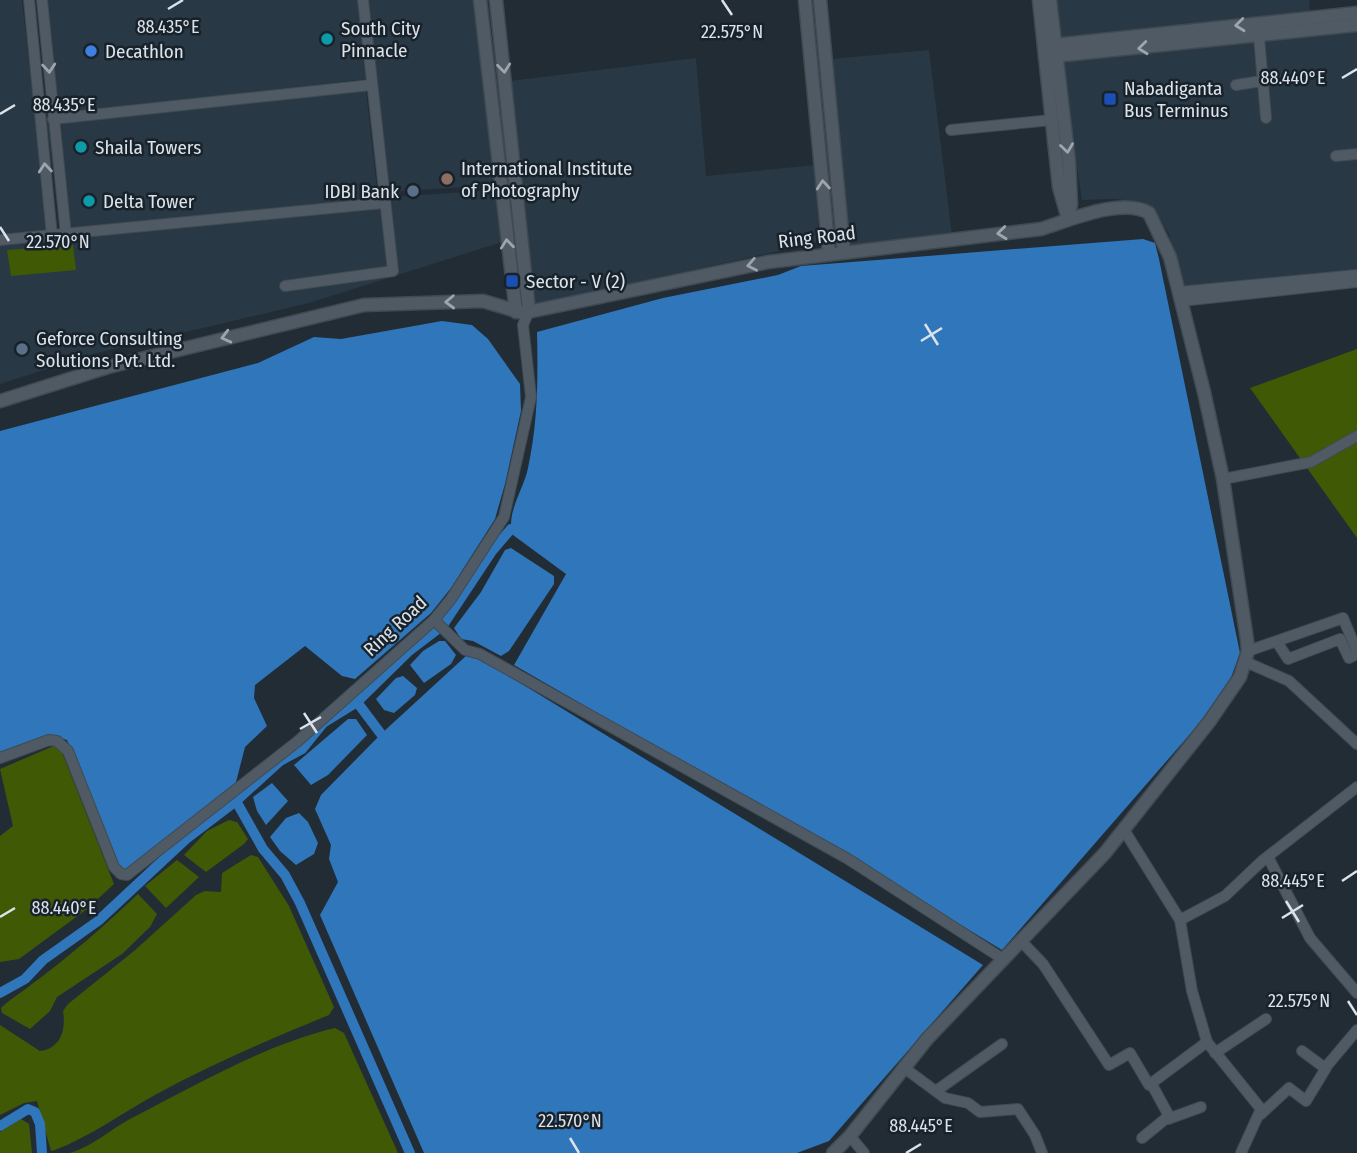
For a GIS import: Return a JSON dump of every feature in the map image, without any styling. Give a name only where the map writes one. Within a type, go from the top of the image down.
[{"type":"street","points":[[29,0],[51,236]]},
{"type":"street","points":[[42,0],[66,235]]},
{"type":"street","points":[[285,286],[393,271],[383,203],[363,0]]},
{"type":"street","points":[[480,0],[523,312]]},
{"type":"street","points":[[496,0],[523,312]]},
{"type":"street","points":[[805,0],[829,253]]},
{"type":"street","points":[[820,0],[844,252]]},
{"type":"street","points":[[1039,0],[1069,162],[1074,218]]},
{"type":"street","points":[[1049,0],[1052,120],[1059,187],[1074,218]]},
{"type":"street","points":[[1050,51],[1288,26],[1357,13]]},
{"type":"street","points":[[1050,51],[1259,37],[1288,26],[1357,25]]},
{"type":"street","points":[[483,30],[500,28]]},
{"type":"street","points":[[1259,37],[1266,118]]},
{"type":"street","points":[[813,78],[827,77]]},
{"type":"street","points":[[1236,85],[1262,81]]},
{"type":"street","points":[[53,119],[372,85]]},
{"type":"street","points":[[951,130],[1052,120]]},
{"type":"street","points":[[820,151],[834,149]]},
{"type":"street","points":[[1336,156],[1357,154]]},
{"type":"street","points":[[0,240],[383,203]]},
{"type":"street","name":"Ring Road","points":[[0,401],[108,367],[364,305],[483,301],[523,312],[768,262],[829,253],[889,250],[1041,229],[1128,205],[1149,213],[1163,235],[1180,296]]},
{"type":"street","points":[[1180,296],[1357,275]]},
{"type":"street","points":[[1180,296],[1357,282]]},
{"type":"street","points":[[832,1153],[850,1136],[903,1068],[1124,830],[1240,677],[1247,656],[1223,479],[1180,296]]},
{"type":"street","name":"Ring Road","points":[[0,758],[43,742],[57,741],[68,751],[117,871],[131,874],[298,741],[436,622],[505,517],[531,397],[523,312]]},
{"type":"street","points":[[1223,479],[1311,463],[1357,436]]},
{"type":"street","points":[[1247,656],[1277,642],[1343,618],[1357,652],[1349,658],[1340,639],[1288,659],[1277,642]]},
{"type":"street","points":[[436,622],[464,650],[480,654],[848,859],[1003,959]]},
{"type":"street","points":[[1247,656],[1289,681],[1357,744]]},
{"type":"street","points":[[1181,920],[1224,896],[1268,857],[1357,788]]},
{"type":"street","points":[[1124,830],[1181,920],[1192,991],[1207,1042],[1259,1103],[1261,1114]]},
{"type":"street","points":[[1268,857],[1310,938],[1357,993]]},
{"type":"street","points":[[1022,942],[1043,964],[1107,1064],[1112,1065],[1130,1053],[1169,1112],[1168,1119]]},
{"type":"street","points":[[1215,1053],[1266,1019]]},
{"type":"street","points":[[1241,1153],[1261,1114],[1289,1088],[1306,1101],[1326,1068],[1357,1030]]},
{"type":"street","points":[[1151,1083],[1207,1042]]},
{"type":"street","points":[[936,1091],[1002,1044]]},
{"type":"street","points":[[1302,1051],[1326,1068]]},
{"type":"street","points":[[903,1068],[947,1099],[968,1103],[981,1112],[1018,1109],[1035,1135],[1042,1153]]},
{"type":"street","points":[[1142,1138],[1168,1119],[1201,1107]]},
{"type":"street","points":[[850,1136],[864,1153]]},
{"type":"shaded area","points":[[0,0],[22,0],[48,231],[0,236]]},
{"type":"shaded area","points":[[37,0],[358,0],[367,79],[49,115]]},
{"type":"shaded area","points":[[365,0],[480,0],[499,185],[385,192]]},
{"type":"shaded area","points":[[1055,0],[1309,0],[1311,22],[1060,47]]},
{"type":"shaded area","points":[[1357,23],[1357,273],[1183,292],[1169,234],[1160,219],[1147,206],[1136,201],[1082,200],[1059,53]]},
{"type":"shaded area","points":[[929,50],[952,235],[850,245],[831,59]]},
{"type":"shaded area","points":[[696,58],[706,176],[815,165],[819,242],[532,306],[510,81]]},
{"type":"shaded area","points":[[366,90],[378,198],[495,190],[502,242],[309,303],[97,353],[0,384],[0,245],[62,237],[46,119]]},
{"type":"green space","points":[[73,245],[76,270],[11,276],[7,250]]},
{"type":"green space","points":[[1357,349],[1357,538],[1250,388]]},
{"type":"green space","points":[[56,745],[61,750],[114,884],[87,909],[19,959],[0,962],[0,836],[13,826],[0,769]]},
{"type":"green space","points":[[229,820],[237,822],[248,839],[244,844],[206,872],[184,855],[207,831]]},
{"type":"green space","points":[[251,855],[258,857],[289,906],[334,1007],[329,1015],[196,1074],[93,1132],[55,1150],[51,1151],[37,1101],[24,1103],[0,1115],[0,1025],[40,1051],[53,1046],[63,1031],[63,1011],[68,1004],[134,951],[196,895],[205,891],[221,892],[222,873]]},
{"type":"green space","points":[[177,860],[199,877],[166,908],[145,886]]},
{"type":"green space","points":[[138,894],[157,914],[150,927],[122,954],[57,997],[50,1011],[30,1029],[2,1013],[1,1008],[5,1004],[73,952]]},
{"type":"green space","points":[[335,1028],[344,1033],[398,1153],[70,1153],[85,1147],[130,1119],[256,1055]]},
{"type":"green space","points":[[21,1119],[29,1124],[32,1153],[0,1153],[0,1132]]},
{"type":"water","points":[[1143,239],[1155,243],[1159,259],[1240,653],[1225,694],[1002,950],[890,882],[514,665],[566,574],[513,535],[511,527],[513,510],[528,468],[534,434],[537,332],[663,298],[778,275],[801,266]]},
{"type":"water","points":[[442,321],[472,325],[488,339],[520,384],[521,411],[495,519],[451,588],[431,613],[355,679],[342,676],[305,646],[255,685],[254,698],[267,726],[245,747],[235,786],[128,873],[120,870],[67,740],[51,735],[0,755],[0,431],[258,363],[314,337],[341,339]]},
{"type":"water","points":[[511,548],[554,576],[554,584],[509,651],[501,656],[473,641],[461,639],[454,628],[481,592],[505,550]]},
{"type":"water","points":[[439,641],[445,641],[456,655],[451,664],[424,683],[410,665],[423,651]]},
{"type":"water","points":[[467,655],[481,659],[983,965],[829,1141],[797,1153],[424,1153],[320,915],[338,882],[329,859],[331,845],[315,809],[321,795],[381,734]]},
{"type":"water","points":[[403,676],[417,688],[415,695],[394,713],[384,710],[376,699],[396,678]]},
{"type":"water","points":[[348,719],[356,719],[367,735],[328,775],[311,785],[294,765]]},
{"type":"water","points":[[272,783],[288,801],[266,825],[257,811],[253,797]]},
{"type":"water","points":[[299,813],[308,822],[318,843],[314,854],[296,865],[280,851],[270,837],[286,818]]},
{"type":"waterway","points":[[357,702],[409,651],[443,625],[492,551],[511,529]]},
{"type":"waterway","points":[[0,993],[25,979],[43,960],[98,921],[186,839],[236,801],[280,761],[302,749],[323,723],[357,702],[381,734]]},
{"type":"waterway","points":[[236,801],[263,849],[285,875],[300,903],[410,1153]]},
{"type":"waterway","points":[[0,1126],[28,1109],[35,1112],[40,1124],[42,1153]]},
{"type":"place","name":"South City Pinnacle","points":[[327,39]]},
{"type":"place","name":"Decathlon","points":[[91,51]]},
{"type":"place","name":"Nabadiganta Bus Terminus","points":[[1110,99]]},
{"type":"place","name":"Shaila Towers","points":[[81,147]]},
{"type":"place","name":"International Institute of Photography","points":[[447,179]]},
{"type":"place","name":"IDBI Bank","points":[[413,191]]},
{"type":"place","name":"Delta Tower","points":[[89,201]]},
{"type":"place","name":"Sector - V (2)","points":[[512,281]]},
{"type":"place","name":"Geforce Consulting Solutions Pvt. Ltd.","points":[[22,349]]}]
